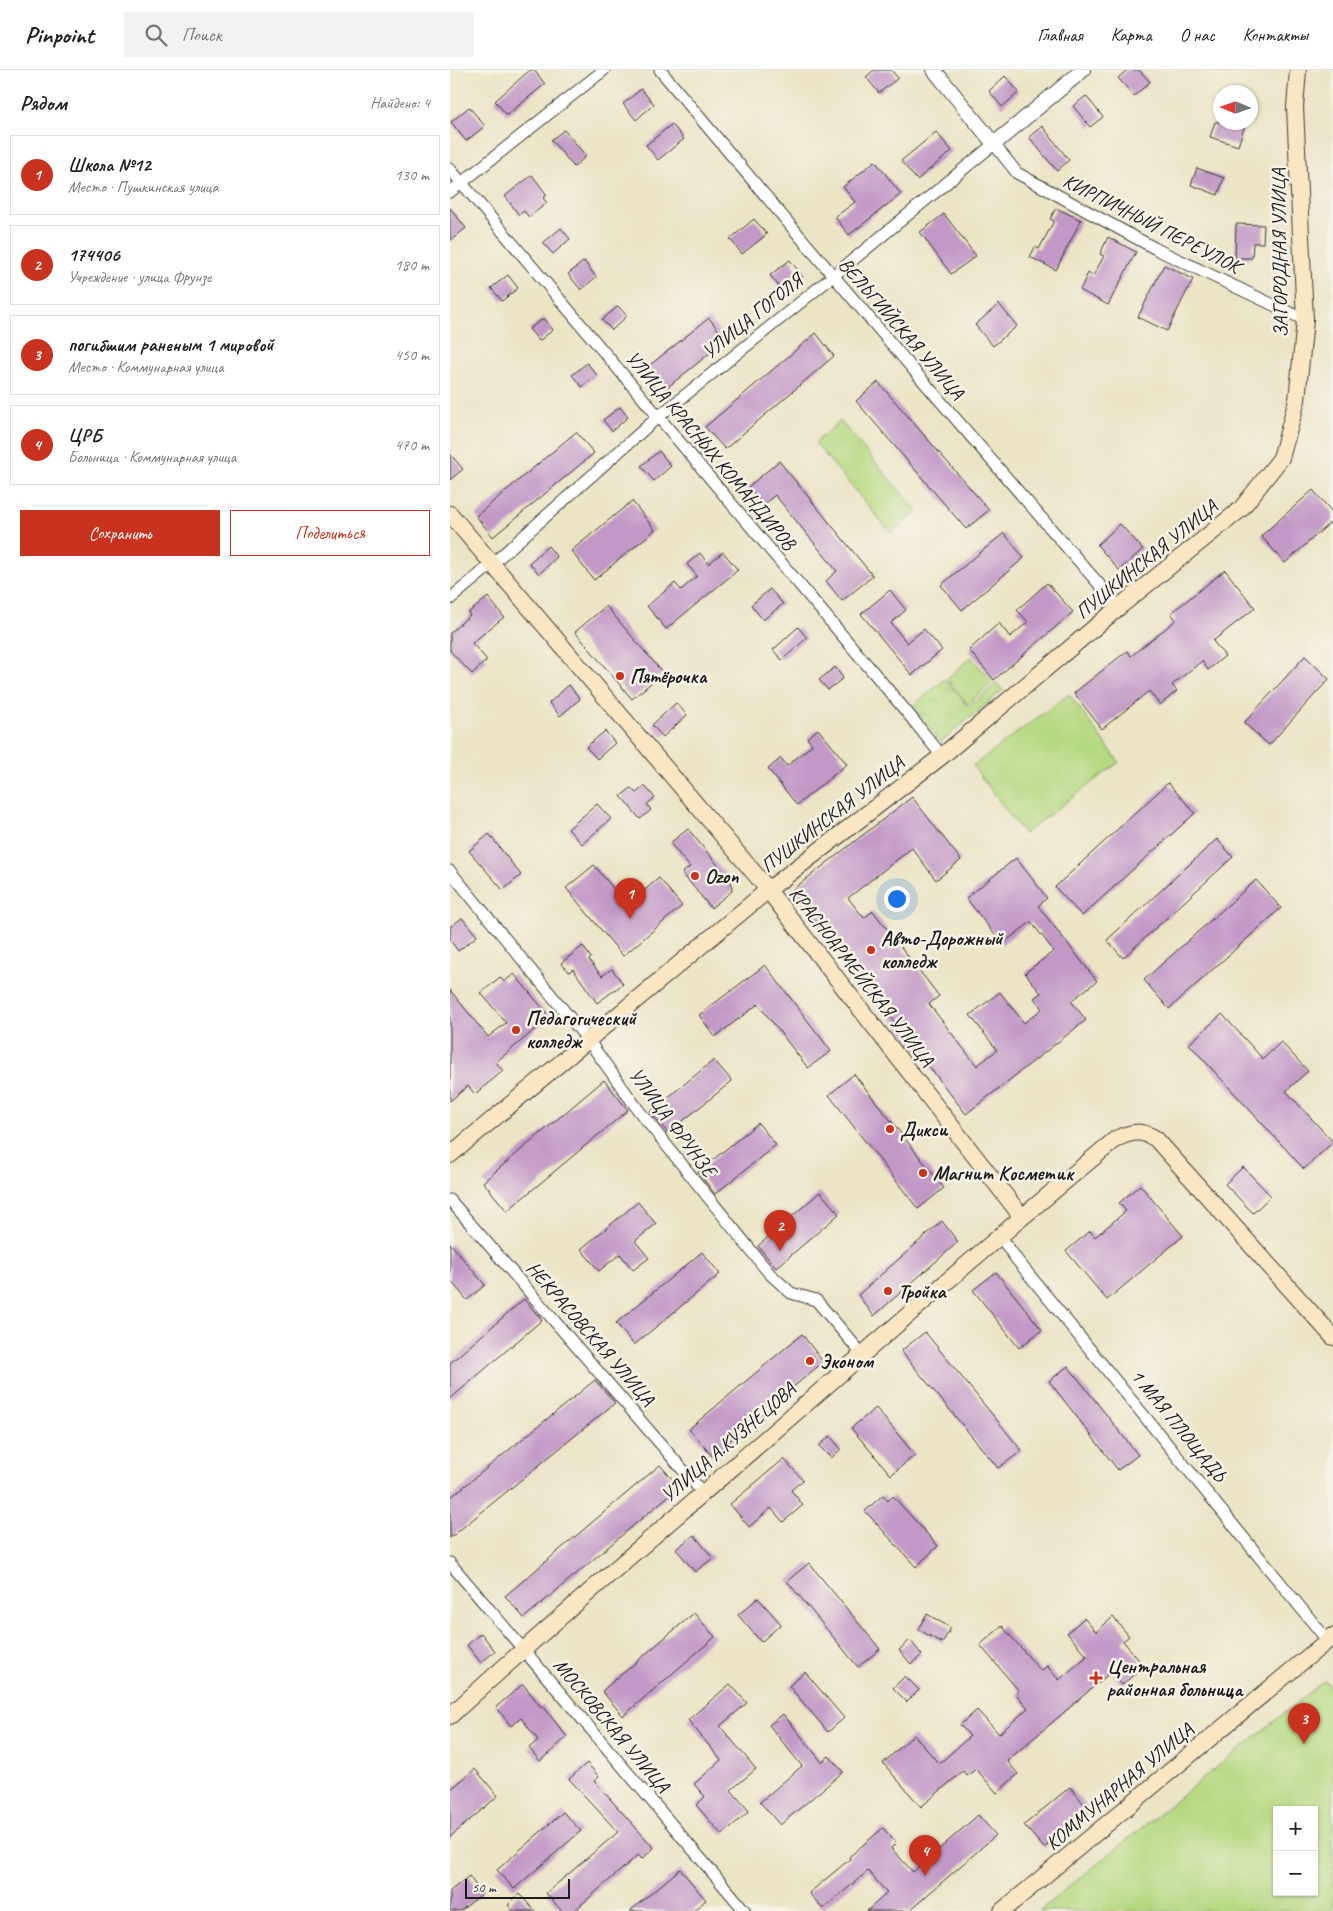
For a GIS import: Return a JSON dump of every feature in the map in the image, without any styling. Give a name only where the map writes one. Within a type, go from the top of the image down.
[{"type":"main road","name":"ЗАГОРОДНАЯ УЛИЦА","points":[[1241,509],[1280,458],[1297,400],[1305,320],[1295,108],[1298,70]]},
{"type":"main road","name":"ПУШКИНСКАЯ УЛИЦА","points":[[450,1155],[768,890],[942,756],[1119,607],[1241,509]]},
{"type":"main road","name":"КРАСНОАРМЕЙСКАЯ УЛИЦА","points":[[450,514],[768,890],[1022,1217]]},
{"type":"main road","name":"УЛИЦА А.КУЗНЕЦОВА","points":[[450,1716],[523,1649],[702,1492],[1022,1217],[1116,1139],[1134,1133],[1145,1133],[1156,1139],[1333,1337]]},
{"type":"main road","name":"КОММУНАРНАЯ УЛИЦА","points":[[1002,1911],[1330,1638]]},
{"type":"street","points":[[450,192],[604,70]]},
{"type":"street","name":"ВЕЛЬГИЙСКАЯ УЛИЦА","points":[[660,70],[832,277],[881,330],[1119,607]]},
{"type":"street","points":[[934,70],[994,144]]},
{"type":"street","name":"УЛИЦА ГОГОЛЯ","points":[[450,599],[658,417],[832,277],[1083,70]]},
{"type":"street","name":"КИРПИЧНЫЙ ПЕРЕУЛОК","points":[[994,144],[1018,173],[1158,250],[1305,320]]},
{"type":"street","name":"УЛИЦА КРАСНЫХ КОМАНДИРОВ","points":[[450,169],[942,756]]},
{"type":"street","name":"УЛИЦА ФРУНЗЕ","points":[[450,871],[588,1040],[639,1111],[769,1273],[791,1293],[816,1300],[862,1354]]},
{"type":"street","name":"НЕКРАСОВСКАЯ УЛИЦА","points":[[450,1200],[702,1492]]},
{"type":"street","name":"1 МАЯ ПЛОЩАДЬ","points":[[1000,1236],[1024,1268],[1330,1638]]},
{"type":"street","name":"МОСКОВСКАЯ УЛИЦА","points":[[450,1564],[745,1911]]},
{"type":"green space","points":[[840,421],[917,511],[891,533],[815,443]]},
{"type":"green space","points":[[971,657],[993,682],[968,704],[947,679]]},
{"type":"green space","points":[[945,679],[969,707],[997,683],[1003,690],[941,742],[912,707]]},
{"type":"green space","points":[[1069,694],[1119,762],[1024,834],[973,766]]},
{"type":"green space","points":[[1325,1680],[1333,1692],[1333,1911],[1039,1911]]},
{"type":"building","points":[[530,70],[534,70],[545,84],[507,115],[495,101]]},
{"type":"building","points":[[874,70],[891,70],[898,78],[879,93],[866,77]]},
{"type":"building","points":[[1127,70],[1139,70],[1150,82],[1134,96],[1118,78]]},
{"type":"building","points":[[1005,76],[1019,92],[1002,107],[989,91]]},
{"type":"building","points":[[641,89],[654,104],[636,120],[623,104]]},
{"type":"building","points":[[1086,96],[1103,117],[1090,127],[1073,106]]},
{"type":"building","points":[[469,107],[485,126],[466,141],[451,122]]},
{"type":"building","points":[[672,124],[684,139],[658,160],[646,145]]},
{"type":"building","points":[[1042,126],[1069,160],[1057,171],[1029,137]]},
{"type":"building","points":[[1213,128],[1213,130],[1243,130],[1238,146],[1210,137]]},
{"type":"building","points":[[564,130],[586,156],[574,167],[551,140]]},
{"type":"building","points":[[936,132],[952,151],[917,180],[901,161]]},
{"type":"building","points":[[875,161],[901,194],[849,235],[835,217],[855,202],[843,187]]},
{"type":"building","points":[[1197,168],[1224,178],[1218,195],[1191,185]]},
{"type":"building","points":[[532,175],[547,195],[543,198],[547,203],[529,217],[524,211],[519,215],[505,196]]},
{"type":"building","points":[[450,208],[466,228],[450,241]]},
{"type":"building","points":[[1056,208],[1081,220],[1056,270],[1030,257],[1035,247],[1039,249],[1054,221],[1050,219]]},
{"type":"building","points":[[944,214],[976,256],[951,274],[920,232]]},
{"type":"building","points":[[754,219],[767,234],[742,254],[730,239]]},
{"type":"building","points":[[1236,224],[1264,225],[1263,243],[1253,243],[1252,258],[1235,258]]},
{"type":"building","points":[[561,228],[570,239],[553,254],[543,243]]},
{"type":"building","points":[[1108,237],[1136,252],[1108,305],[1080,290],[1088,273],[1093,276],[1104,256],[1100,254]]},
{"type":"building","points":[[790,260],[803,277],[783,292],[770,275]]},
{"type":"building","points":[[584,261],[596,277],[581,290],[568,274]]},
{"type":"building","points":[[1164,265],[1193,279],[1167,331],[1138,317]]},
{"type":"building","points":[[508,275],[518,288],[502,301],[491,288]]},
{"type":"building","points":[[999,304],[1017,326],[993,346],[975,325]]},
{"type":"building","points":[[618,306],[627,316],[612,330],[602,320]]},
{"type":"building","points":[[544,318],[553,330],[539,341],[529,329]]},
{"type":"building","points":[[709,318],[726,340],[663,391],[645,369]]},
{"type":"building","points":[[816,333],[834,356],[725,449],[705,427]]},
{"type":"building","points":[[587,363],[597,375],[582,387],[572,375]]},
{"type":"building","points":[[878,382],[989,510],[966,529],[856,401]]},
{"type":"building","points":[[620,407],[628,417],[612,431],[603,420]]},
{"type":"building","points":[[576,432],[594,453],[493,537],[476,516]]},
{"type":"building","points":[[659,451],[671,466],[654,481],[641,466]]},
{"type":"building","points":[[450,454],[463,469],[450,480]]},
{"type":"building","points":[[779,461],[873,576],[842,601],[826,581],[837,571],[775,495],[763,505],[748,487]]},
{"type":"building","points":[[1313,490],[1333,513],[1333,520],[1285,563],[1261,536]]},
{"type":"building","points":[[632,501],[655,530],[594,580],[571,551]]},
{"type":"building","points":[[1120,524],[1143,549],[1119,570],[1097,545]]},
{"type":"building","points":[[1004,533],[1024,558],[962,610],[941,585]]},
{"type":"building","points":[[548,546],[557,557],[539,574],[529,563]]},
{"type":"building","points":[[723,552],[738,570],[666,629],[647,606],[675,583],[681,590],[697,576],[687,564],[700,553],[708,564]]},
{"type":"building","points":[[1225,570],[1255,608],[1213,641],[1225,656],[1208,670],[1202,661],[1172,685],[1177,691],[1160,705],[1149,691],[1102,729],[1074,693],[1127,651],[1131,656],[1176,620],[1171,613]]},
{"type":"building","points":[[1047,583],[1073,612],[994,680],[969,650],[999,623],[1010,637],[1028,622],[1017,610]]},
{"type":"building","points":[[770,589],[783,604],[763,620],[751,605]]},
{"type":"building","points":[[890,590],[906,610],[891,623],[907,643],[924,629],[942,650],[912,675],[861,614]]},
{"type":"building","points":[[488,597],[504,617],[472,643],[487,660],[472,674],[450,651],[450,633],[470,615],[468,613]]},
{"type":"building","points":[[606,606],[663,673],[632,699],[575,632]]},
{"type":"building","points":[[798,627],[807,638],[782,660],[773,650]]},
{"type":"building","points":[[1305,656],[1329,679],[1269,745],[1244,723]]},
{"type":"building","points":[[835,667],[843,678],[828,690],[819,680]]},
{"type":"building","points":[[569,685],[580,699],[560,716],[549,703]]},
{"type":"building","points":[[676,703],[687,715],[663,737],[652,725]]},
{"type":"building","points":[[818,729],[847,764],[797,805],[768,769],[781,758],[787,766],[812,745],[807,738]]},
{"type":"building","points":[[605,731],[615,743],[597,759],[586,747]]},
{"type":"building","points":[[1168,783],[1195,813],[1082,916],[1055,887]]},
{"type":"building","points":[[645,786],[655,798],[647,804],[651,810],[640,819],[621,796],[631,788],[636,793]]},
{"type":"building","name":"Авто-Дорожный колледж","points":[[912,797],[961,860],[936,880],[912,848],[848,898],[864,918],[873,911],[939,996],[929,1004],[977,1066],[997,1050],[970,1015],[1000,992],[1024,1023],[1042,1009],[1034,998],[1041,993],[1025,973],[1054,951],[1031,922],[1002,944],[966,898],[1016,858],[1047,898],[1038,906],[1097,981],[1071,1001],[1086,1020],[966,1114],[792,890]]},
{"type":"building","points":[[597,804],[611,819],[582,844],[568,829]]},
{"type":"building","points":[[688,829],[731,881],[732,891],[711,908],[682,873],[690,867],[670,843]]},
{"type":"building","points":[[489,834],[521,875],[503,890],[469,851]]},
{"type":"building","points":[[1217,839],[1233,857],[1123,958],[1107,940]]},
{"type":"building","points":[[594,865],[627,905],[659,878],[682,906],[623,956],[566,888]]},
{"type":"building","points":[[1256,880],[1281,908],[1169,1009],[1144,980]]},
{"type":"building","points":[[462,918],[477,936],[458,951],[450,940],[450,927]]},
{"type":"building","points":[[583,946],[591,958],[589,960],[602,976],[612,969],[623,984],[597,1003],[573,969],[569,972],[561,963]]},
{"type":"building","points":[[765,965],[831,1051],[808,1068],[758,1004],[715,1037],[699,1015]]},
{"type":"building","name":"Педагогический колледж","points":[[514,974],[550,1017],[496,1062],[503,1071],[475,1094],[468,1086],[450,1101],[450,990],[488,1037],[506,1023],[481,993],[500,977],[504,982]]},
{"type":"building","points":[[1222,1014],[1263,1059],[1281,1042],[1308,1071],[1286,1091],[1333,1142],[1304,1169],[1189,1044]]},
{"type":"building","points":[[714,1060],[732,1081],[668,1133],[650,1112]]},
{"type":"building","points":[[854,1074],[944,1188],[918,1209],[829,1095]]},
{"type":"building","points":[[604,1080],[628,1110],[507,1211],[483,1182]]},
{"type":"building","points":[[758,1123],[776,1145],[715,1194],[698,1172]]},
{"type":"building","points":[[1243,1167],[1271,1196],[1253,1213],[1225,1184]]},
{"type":"building","points":[[1140,1185],[1183,1236],[1107,1300],[1066,1251],[1090,1231],[1095,1237],[1126,1211],[1119,1203]]},
{"type":"building","points":[[820,1192],[839,1214],[776,1268],[758,1246]]},
{"type":"building","points":[[638,1202],[656,1224],[635,1241],[649,1258],[633,1270],[620,1254],[599,1271],[581,1249]]},
{"type":"building","points":[[942,1221],[958,1242],[874,1316],[858,1295]]},
{"type":"building","points":[[450,1243],[485,1285],[467,1300],[450,1280]]},
{"type":"building","points":[[702,1252],[720,1274],[634,1345],[616,1323]]},
{"type":"building","points":[[996,1272],[1042,1330],[1019,1348],[973,1290]]},
{"type":"building","points":[[524,1299],[542,1320],[450,1399],[450,1363]]},
{"type":"building","points":[[925,1332],[1022,1451],[998,1468],[901,1351]]},
{"type":"building","points":[[802,1334],[823,1362],[712,1456],[689,1429]]},
{"type":"building","points":[[1068,1366],[1138,1455],[1118,1470],[1049,1381]]},
{"type":"building","points":[[595,1380],[615,1403],[450,1538],[450,1498]]},
{"type":"building","points":[[876,1408],[915,1455],[891,1475],[851,1428]]},
{"type":"building","points":[[830,1436],[841,1449],[831,1458],[819,1446]]},
{"type":"building","points":[[784,1459],[803,1480],[791,1490],[803,1505],[783,1522],[771,1508],[749,1527],[730,1504]]},
{"type":"building","points":[[660,1465],[679,1487],[524,1618],[505,1596]]},
{"type":"building","points":[[883,1495],[888,1501],[893,1496],[938,1546],[916,1567],[865,1511]]},
{"type":"building","points":[[694,1535],[713,1558],[695,1572],[676,1549]]},
{"type":"building","points":[[809,1563],[880,1649],[858,1667],[787,1581]]},
{"type":"building","points":[[758,1598],[781,1624],[761,1642],[738,1615]]},
{"type":"building","points":[[694,1613],[715,1637],[623,1716],[602,1691]]},
{"type":"building","points":[[927,1614],[951,1628],[942,1643],[918,1629]]},
{"type":"building","points":[[1113,1617],[1129,1636],[1123,1641],[1144,1666],[1122,1685],[1111,1672],[1007,1761],[1018,1774],[997,1793],[976,1769],[967,1776],[963,1771],[921,1807],[883,1763],[914,1735],[939,1764],[970,1736],[960,1725],[977,1710],[999,1734],[1028,1708],[1016,1694],[1019,1691],[980,1645],[1002,1626],[1041,1671],[1047,1666],[1059,1680],[1087,1656],[1067,1633],[1084,1618],[1096,1632]]},
{"type":"building","points":[[481,1633],[495,1651],[481,1663],[467,1645]]},
{"type":"building","points":[[910,1640],[922,1655],[911,1664],[899,1650]]},
{"type":"building","points":[[805,1672],[844,1718],[828,1732],[789,1686]]},
{"type":"building","points":[[905,1676],[919,1690],[907,1702],[893,1688]]},
{"type":"building","points":[[523,1684],[567,1737],[540,1761],[529,1748],[538,1740],[521,1718],[511,1726],[496,1707]]},
{"type":"building","points":[[730,1684],[747,1703],[720,1726],[756,1769],[731,1790],[749,1811],[722,1835],[696,1805],[705,1797],[694,1784],[721,1760],[688,1720]]},
{"type":"building","points":[[783,1714],[822,1762],[829,1756],[843,1772],[780,1825],[760,1802],[802,1766],[769,1725]]},
{"type":"building","points":[[587,1763],[599,1777],[594,1781],[654,1848],[642,1859],[638,1855],[574,1911],[562,1911],[546,1893],[618,1832],[569,1779]]},
{"type":"building","points":[[475,1769],[498,1796],[450,1837],[450,1790]]},
{"type":"building","points":[[1070,1787],[1089,1810],[1044,1848],[1024,1825]]},
{"type":"building","points":[[563,1812],[581,1831],[514,1889],[497,1870]]},
{"type":"building","points":[[978,1815],[996,1835],[909,1911],[867,1911],[887,1893],[868,1871],[823,1909],[809,1893],[850,1859],[849,1857],[883,1828],[896,1843],[891,1848],[913,1872]]},
{"type":"building","points":[[680,1869],[706,1900],[693,1911],[630,1911]]},
{"type":"building","points":[[469,1876],[482,1894],[460,1911],[450,1911],[450,1891]]},
{"type":"building","points":[[519,1894],[535,1911],[513,1911],[508,1905]]},
{"type":"place","name":"Пятёрочка","points":[[620,676]]},
{"type":"place","name":"Ozon","points":[[695,876]]},
{"type":"place","name":"Школа №12","points":[[630,919]]},
{"type":"place","name":"Авто-Дорожный колледж","points":[[871,950]]},
{"type":"place","name":"Педагогический колледж","points":[[516,1030]]},
{"type":"place","name":"Дикси","points":[[890,1129]]},
{"type":"place","name":"Магнит Косметик","points":[[923,1173]]},
{"type":"place","name":"174406","points":[[780,1251]]},
{"type":"place","name":"Тройка","points":[[888,1291]]},
{"type":"place","name":"Эконом","points":[[810,1361]]},
{"type":"place","name":"Центральная районная больница","points":[[1096,1678]]},
{"type":"place","name":"погибшим раненым 1 мировой","points":[[1304,1744]]},
{"type":"place","name":"ЦРБ","points":[[925,1876]]}]
